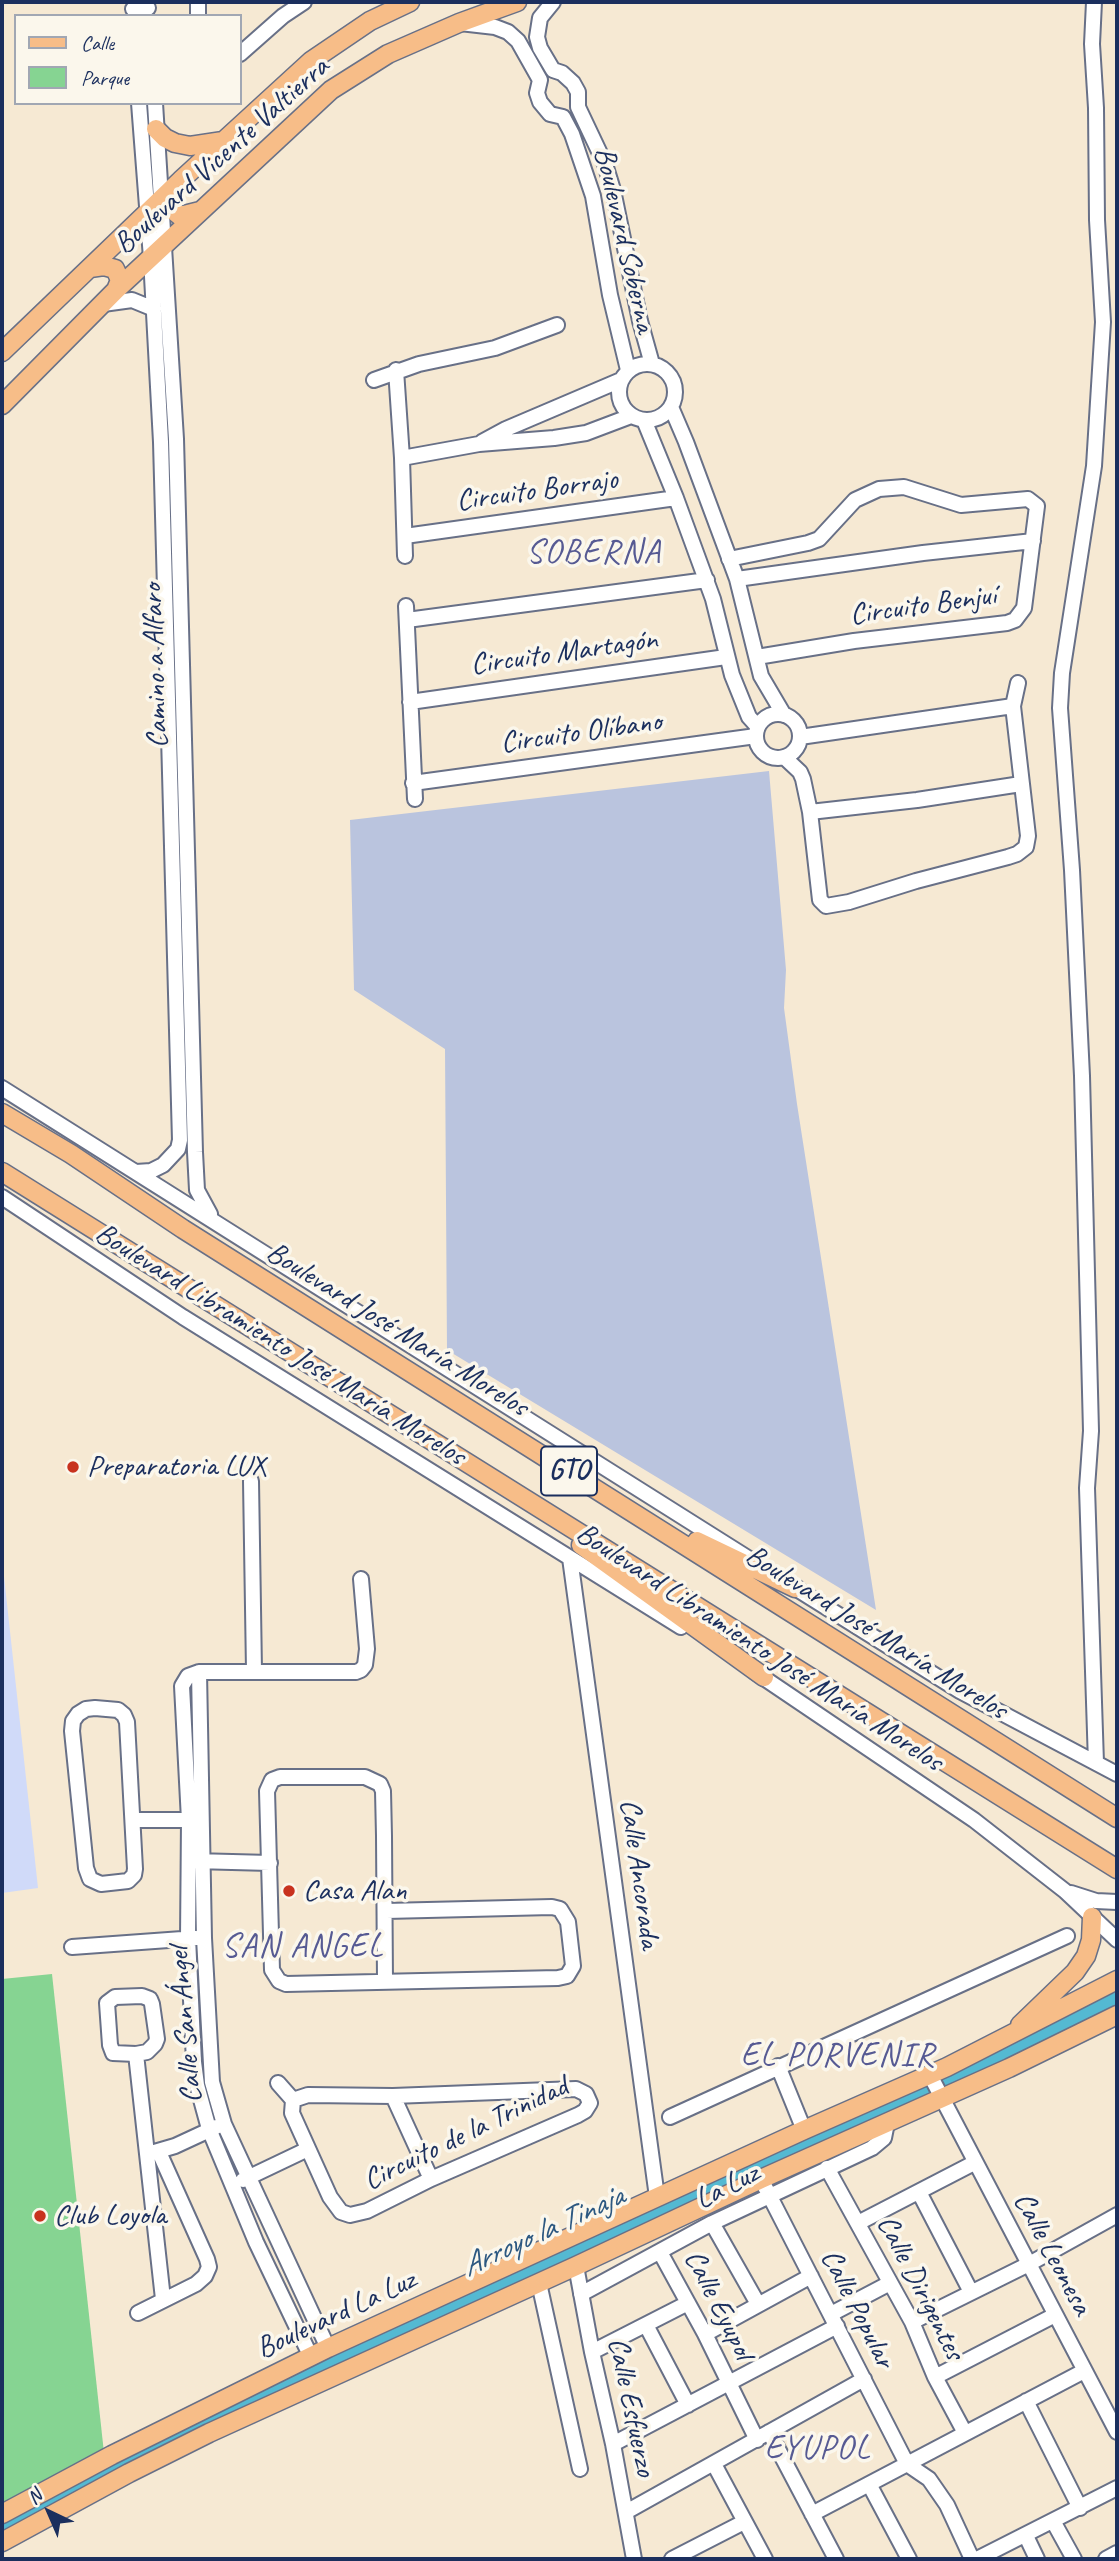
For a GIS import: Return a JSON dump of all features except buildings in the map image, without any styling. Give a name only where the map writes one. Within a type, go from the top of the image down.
[{"type":"main road","name":"Boulevard Vicente Valtierra","points":[[2,405],[116,290],[331,90],[388,54],[459,23],[517,2]]},
{"type":"main road","name":"Boulevard Vicente Valtierra","points":[[2,352],[181,180],[311,61],[370,22],[406,3]]},
{"type":"main road","points":[[156,128],[165,138],[190,146],[205,146],[223,141]]},
{"type":"main road","points":[[181,180],[171,198],[174,211],[180,216],[200,211]]},
{"type":"main road","points":[[90,268],[104,266],[115,269],[120,280],[116,290]]},
{"type":"main road","points":[[2,1104],[71,1154]]},
{"type":"main road","name":"Boulevard José María Morelos","points":[[2,1114],[71,1154],[183,1229],[1117,1818]]},
{"type":"main road","name":"GTO","points":[[2,1172],[1117,1869]]},
{"type":"main road","points":[[2,1178],[36,1193]]},
{"type":"main road","points":[[626,1508],[795,1588]]},
{"type":"main road","points":[[546,1511],[574,1540],[764,1677]]},
{"type":"main road","points":[[1009,2036],[1076,1972],[1086,1956],[1091,1940],[1092,1917]]},
{"type":"main road","name":"Boulevard La Luz","points":[[2,2542],[209,2433],[576,2266],[765,2187],[887,2123],[1009,2036],[1117,1980]]},
{"type":"main road","name":"Boulevard La Luz","points":[[2,2514],[112,2455],[328,2348],[804,2130],[936,2087],[1087,2030],[1117,2015]]},
{"type":"main road","points":[[1087,2030],[1117,2024]]},
{"type":"street","points":[[274,2],[283,16]]},
{"type":"street","points":[[242,52],[283,16],[304,2]]},
{"type":"street","name":"Boulevard Soberna","points":[[553,2],[540,18],[537,37],[540,48],[552,70],[562,73],[578,92],[578,107],[609,177],[652,364]]},
{"type":"street","points":[[1094,2],[1092,44],[1103,322],[1094,466],[1062,673],[1060,708],[1072,870],[1082,1076],[1091,1431],[1087,1488],[1096,1763]]},
{"type":"street","name":"Boulevard Soberna","points":[[459,23],[495,27],[508,32],[524,50],[540,80],[537,93],[540,102],[550,114],[562,117],[572,134],[593,196],[624,375]]},
{"type":"street","points":[[540,80],[552,70]]},
{"type":"street","name":"Camino a Alfaro","points":[[136,1172],[151,1171],[163,1165],[178,1149],[180,1140],[161,442],[139,105]]},
{"type":"street","name":"Camino a Alfaro","points":[[155,105],[176,439],[197,1190],[216,1222]]},
{"type":"street","points":[[562,117],[578,107]]},
{"type":"street","points":[[103,304],[132,300],[154,309]]},
{"type":"street","points":[[374,380],[419,363],[495,348],[557,325]]},
{"type":"street","points":[[638,418],[654,419],[671,407],[674,398],[673,380],[661,367],[652,364],[635,366],[624,375],[619,400],[638,418],[676,498],[707,580],[726,657],[757,731],[757,742],[765,753],[777,758],[784,757],[795,749],[800,737],[796,723],[784,715],[761,676],[729,559],[671,407]]},
{"type":"street","points":[[396,370],[405,556]]},
{"type":"street","name":"Circuito Borrajo","points":[[479,444],[624,375]]},
{"type":"street","name":"Circuito Borrajo","points":[[402,457],[479,444],[586,433],[638,418]]},
{"type":"street","name":"Circuito Benjuí","points":[[729,559],[819,539],[855,500],[878,489],[893,487],[924,492],[961,505],[1031,499],[1036,503],[1038,510],[1024,608],[1021,615],[1007,623],[854,641],[757,657]]},
{"type":"street","name":"Circuito Borrajo","points":[[405,536],[676,498]]},
{"type":"street","name":"Circuito Benjuí","points":[[713,599],[738,586],[923,553],[1033,541]]},
{"type":"street","points":[[415,799],[407,613],[707,580]]},
{"type":"street","name":"Circuito Martagón","points":[[411,702],[726,657]]},
{"type":"street","points":[[167,674],[182,671]]},
{"type":"street","points":[[784,757],[800,772],[803,779],[810,812],[820,900],[830,906],[1017,854],[1026,847],[1028,836],[1013,706],[1018,683]]},
{"type":"street","points":[[800,737],[1013,706]]},
{"type":"street","points":[[757,731],[769,716],[784,715]]},
{"type":"street","name":"Circuito Olíbano","points":[[413,783],[757,731]]},
{"type":"street","points":[[810,812],[1021,785]]},
{"type":"street","points":[[172,868],[188,867]]},
{"type":"street","points":[[2,1088],[960,1691],[1117,1774]]},
{"type":"street","name":"Boulevard Libramiento José María Morelos","points":[[2,1197],[183,1317],[764,1677],[932,1789],[1065,1891],[1117,1940]]},
{"type":"street","points":[[251,1481],[254,1671]]},
{"type":"street","name":"Calle Ancorada","points":[[570,1558],[657,2197]]},
{"type":"street","points":[[199,1672],[361,1670],[365,1665],[367,1648],[361,1579]]},
{"type":"street","name":"Calle San Ángel","points":[[195,1820],[182,1686],[188,1676],[199,1672],[196,1861],[204,1938],[210,2063],[217,2105],[328,2348]]},
{"type":"street","points":[[86,1709],[118,1710],[124,1715],[128,1733],[133,1820],[134,1875],[128,1881],[96,1883],[90,1879],[86,1868],[72,1731],[73,1721],[86,1709]]},
{"type":"street","points":[[385,1981],[383,1791],[380,1784],[372,1778],[280,1777],[272,1780],[267,1791],[272,1970],[274,1976],[286,1984],[558,1978],[566,1976],[573,1966],[568,1922],[560,1909],[386,1911]]},
{"type":"street","points":[[133,1820],[195,1820]]},
{"type":"street","points":[[196,1861],[270,1863]]},
{"type":"street","name":"Calle San Ángel","points":[[196,1861],[188,1938],[197,2085],[209,2129],[256,2242],[311,2357]]},
{"type":"street","points":[[1065,1891],[1096,1901],[1117,1902]]},
{"type":"street","points":[[670,2117],[1067,1936]]},
{"type":"street","points":[[72,1947],[204,1938]]},
{"type":"street","points":[[146,1997],[152,2004],[157,2039],[147,2052],[136,2054],[117,2054],[111,2050],[107,2008],[110,1999],[146,1997]]},
{"type":"street","points":[[136,2054],[152,2153],[163,2299]]},
{"type":"street","points":[[778,2066],[804,2130]]},
{"type":"street","name":"Circuito de la Trinidad","points":[[278,2083],[293,2100],[292,2113],[330,2197],[341,2212],[350,2215],[367,2211],[432,2179],[578,2115],[588,2107],[589,2098],[582,2090],[576,2089],[393,2096],[308,2095],[293,2100]]},
{"type":"street","name":"Calle Leonesa","points":[[936,2087],[1117,2432]]},
{"type":"street","points":[[393,2096],[432,2179]]},
{"type":"street","name":"La Luz","points":[[581,2294],[712,2223],[765,2187],[827,2168],[878,2144],[884,2138],[887,2123]]},
{"type":"street","points":[[152,2153],[224,2124]]},
{"type":"street","points":[[233,2184],[308,2149]]},
{"type":"street","points":[[138,2313],[196,2284],[205,2276],[209,2267],[152,2153]]},
{"type":"street","points":[[858,2223],[974,2163]]},
{"type":"street","name":"Calle Dirigentes","points":[[827,2168],[912,2322],[935,2377],[965,2433]]},
{"type":"street","name":"Calle Popular","points":[[765,2187],[907,2464]]},
{"type":"street","points":[[919,2192],[971,2292]]},
{"type":"street","points":[[912,2322],[1028,2264],[1117,2215]]},
{"type":"street","points":[[712,2223],[758,2304]]},
{"type":"street","name":"Calle Eyupol","points":[[660,2252],[729,2383],[812,2514],[836,2559]]},
{"type":"street","name":"Calle Esfuerzo","points":[[576,2266],[634,2559]]},
{"type":"street","points":[[705,2334],[811,2276]]},
{"type":"street","points":[[539,2283],[580,2469]]},
{"type":"street","points":[[613,2444],[729,2383],[890,2283]]},
{"type":"street","points":[[592,2352],[688,2303]]},
{"type":"street","points":[[935,2377],[1055,2315]]},
{"type":"street","points":[[646,2325],[688,2405]]},
{"type":"street","points":[[812,2514],[1083,2371]]},
{"type":"street","points":[[626,2512],[864,2379]]},
{"type":"street","points":[[1026,2401],[1080,2508]]},
{"type":"street","points":[[714,2464],[765,2559]]},
{"type":"street","points":[[907,2464],[929,2479],[947,2505],[975,2559],[1026,2536],[1117,2488]]},
{"type":"street","points":[[869,2484],[909,2559]]},
{"type":"street","points":[[1054,2521],[1074,2559]]},
{"type":"street","points":[[671,2559],[699,2553],[744,2522]]},
{"type":"street","points":[[1026,2536],[1037,2559]]},
{"type":"street","points":[[1106,2559],[1117,2553]]},
{"type":"shaded area","points":[[769,771],[786,970],[784,1008],[876,1610],[447,1350],[445,1049],[354,990],[350,820]]},
{"type":"shaded area","points":[[2,1558],[38,1888],[2,1893]]},
{"type":"green space","name":"Club Loyola","points":[[52,1974],[104,2453],[2,2507],[2,1979]]},
{"type":"waterway","name":"Arroyo la Tinaja","points":[[2,2531],[66,2491],[214,2415],[1117,2002]]},
{"type":"place","name":"Preparatoria LUX","points":[[73,1467]]},
{"type":"place","name":"Casa Alan","points":[[289,1891]]},
{"type":"place","name":"Club Loyola","points":[[40,2216]]},
{"type":"district","name":"SOBERNA","points":[[594,553]]},
{"type":"district","name":"SAN ANGEL","points":[[303,1947]]},
{"type":"district","name":"EL PORVENIR","points":[[838,2056]]},
{"type":"district","name":"EYUPOL","points":[[818,2449]]}]
